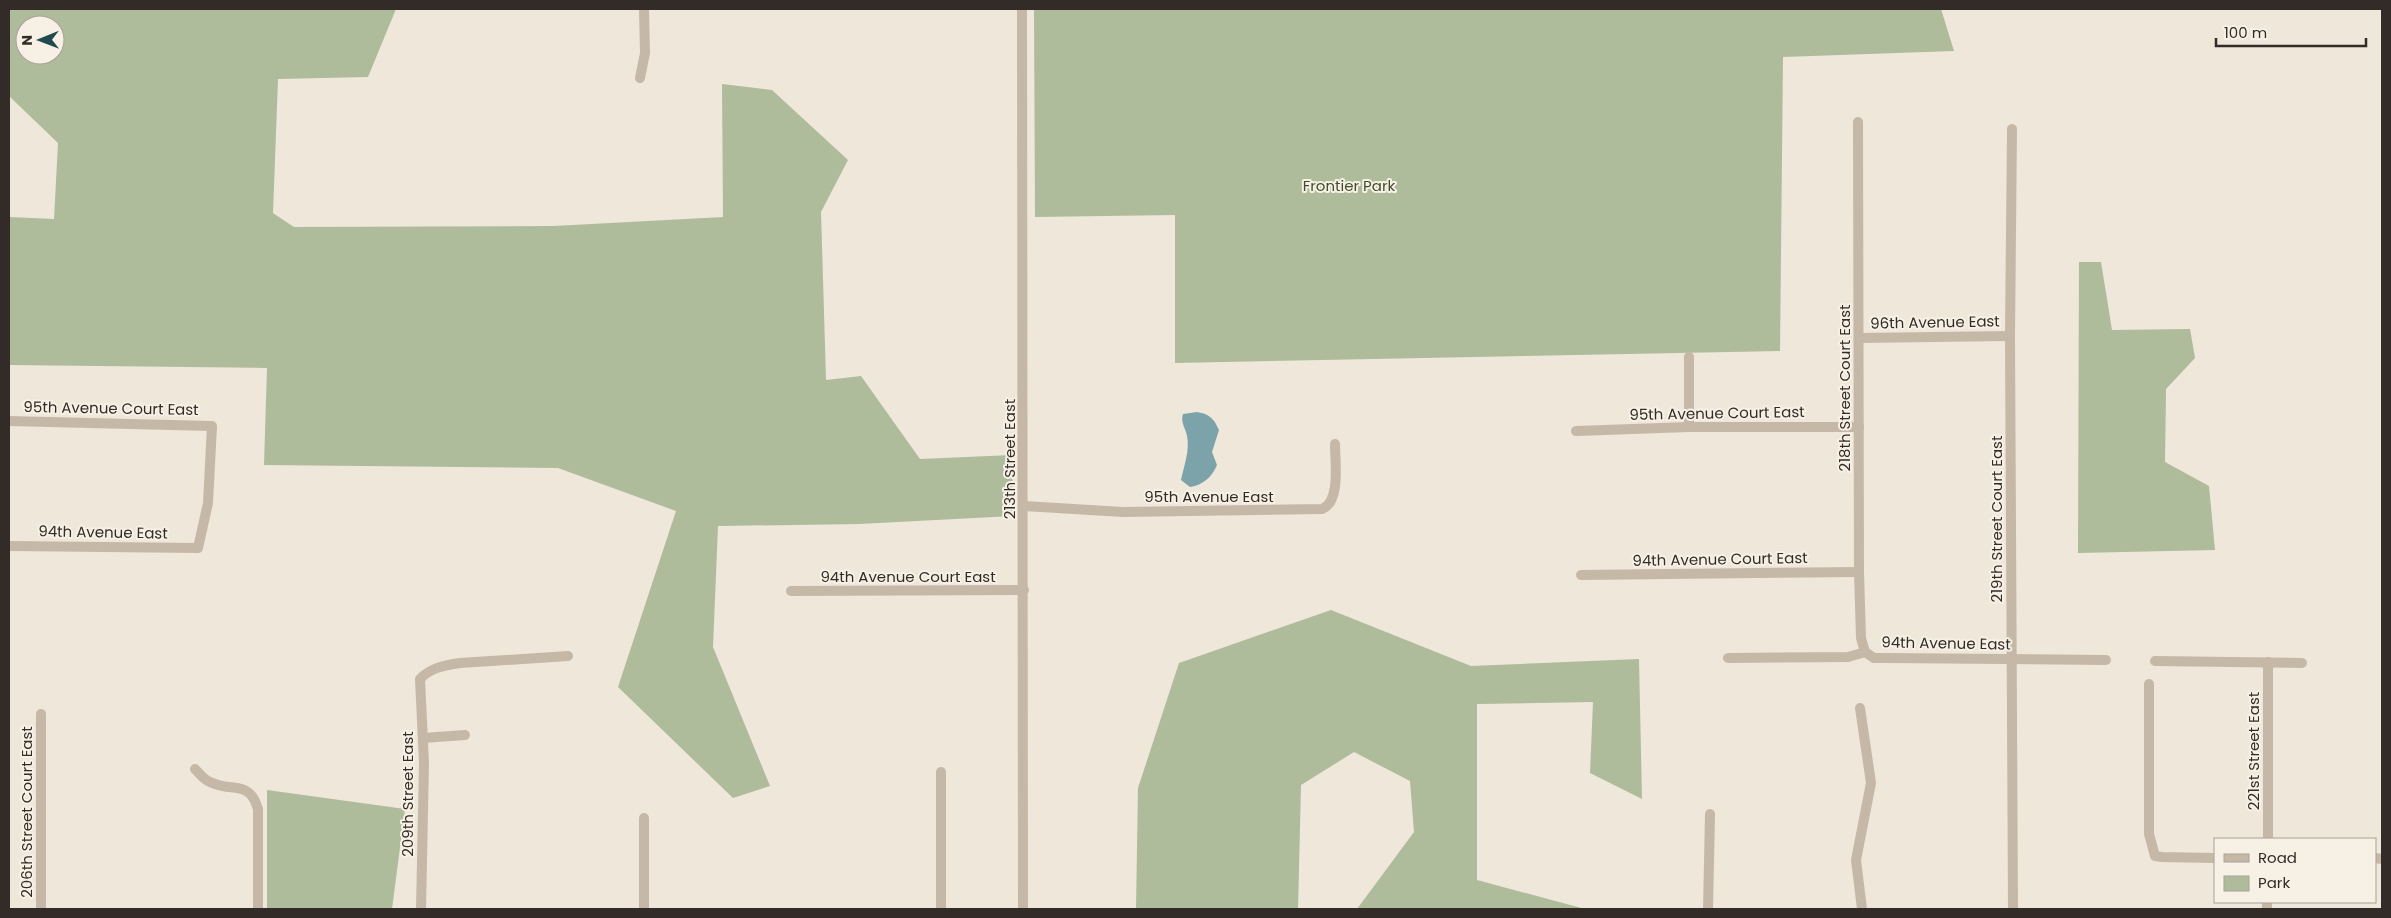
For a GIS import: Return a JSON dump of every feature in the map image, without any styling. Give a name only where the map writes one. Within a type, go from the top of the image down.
[{"type":"street","points":[[640,78],[645,53],[644,9]]},
{"type":"street","name":"213th Street East","points":[[1022,9],[1023,909]]},
{"type":"street","name":"218th Street Court East","points":[[1858,122],[1859,572],[1861,638],[1865,652]]},
{"type":"street","name":"219th Street Court East","points":[[2012,130],[2010,336],[2012,909]]},
{"type":"street","name":"96th Avenue East","points":[[1859,338],[2010,336]]},
{"type":"street","points":[[1689,358],[1689,428]]},
{"type":"street","name":"95th Avenue Court East","points":[[9,421],[212,426],[208,503],[198,548]]},
{"type":"street","name":"95th Avenue Court East","points":[[1576,431],[1859,427]]},
{"type":"street","name":"95th Avenue East","points":[[1024,506],[1123,512],[1322,509],[1327,507],[1334,495],[1335,444]]},
{"type":"street","name":"94th Avenue East","points":[[9,546],[198,548]]},
{"type":"street","name":"94th Avenue Court East","points":[[1581,575],[1859,572]]},
{"type":"street","name":"94th Avenue Court East","points":[[792,591],[1024,590]]},
{"type":"street","name":"94th Avenue East","points":[[1728,658],[1848,657],[1865,652],[1874,658],[2106,660]]},
{"type":"street","name":"209th Street East","points":[[421,909],[423,738],[420,679],[424,674],[442,666],[460,663],[568,656]]},
{"type":"street","points":[[2156,661],[2302,663]]},
{"type":"street","name":"221st Street East","points":[[2268,662],[2268,838]]},
{"type":"street","points":[[2149,684],[2149,834],[2153,853],[2155,856],[2169,858],[2214,858]]},
{"type":"street","points":[[1860,708],[1871,783],[1856,860],[1862,909]]},
{"type":"street","name":"206th Street Court East","points":[[41,714],[41,909]]},
{"type":"street","points":[[423,738],[465,735]]},
{"type":"street","points":[[195,769],[210,782],[239,788],[249,792],[255,799],[258,809],[258,909]]},
{"type":"street","points":[[941,772],[941,909]]},
{"type":"street","points":[[1708,909],[1710,814]]},
{"type":"street","points":[[644,818],[644,909]]},
{"type":"green space","points":[[9,9],[396,9],[368,77],[278,79],[273,213],[294,227],[554,226],[723,217],[722,84],[772,90],[848,160],[821,212],[826,380],[861,376],[920,459],[1012,455],[1013,516],[859,524],[718,526],[713,647],[770,786],[733,798],[618,687],[676,511],[558,468],[264,465],[267,368],[9,365],[9,217],[54,219],[58,143],[9,96]]},
{"type":"green space","name":"Frontier Park","points":[[1034,9],[1941,9],[1954,51],[1783,57],[1780,351],[1175,363],[1175,215],[1035,217]]},
{"type":"green space","points":[[2079,262],[2101,262],[2112,330],[2190,329],[2195,358],[2166,389],[2165,462],[2209,486],[2215,550],[2078,553]]},
{"type":"green space","points":[[1331,610],[1471,666],[1639,659],[1642,799],[1590,773],[1593,702],[1477,704],[1477,880],[1585,909],[1357,909],[1414,832],[1410,781],[1354,752],[1301,785],[1298,909],[1136,909],[1138,788],[1179,663]]},
{"type":"green space","points":[[267,790],[405,809],[392,909],[267,909]]},
{"type":"water","points":[[1197,412],[1211,418],[1219,430],[1212,452],[1217,465],[1206,480],[1190,487],[1181,480],[1188,447],[1182,417],[1183,414]]}]
